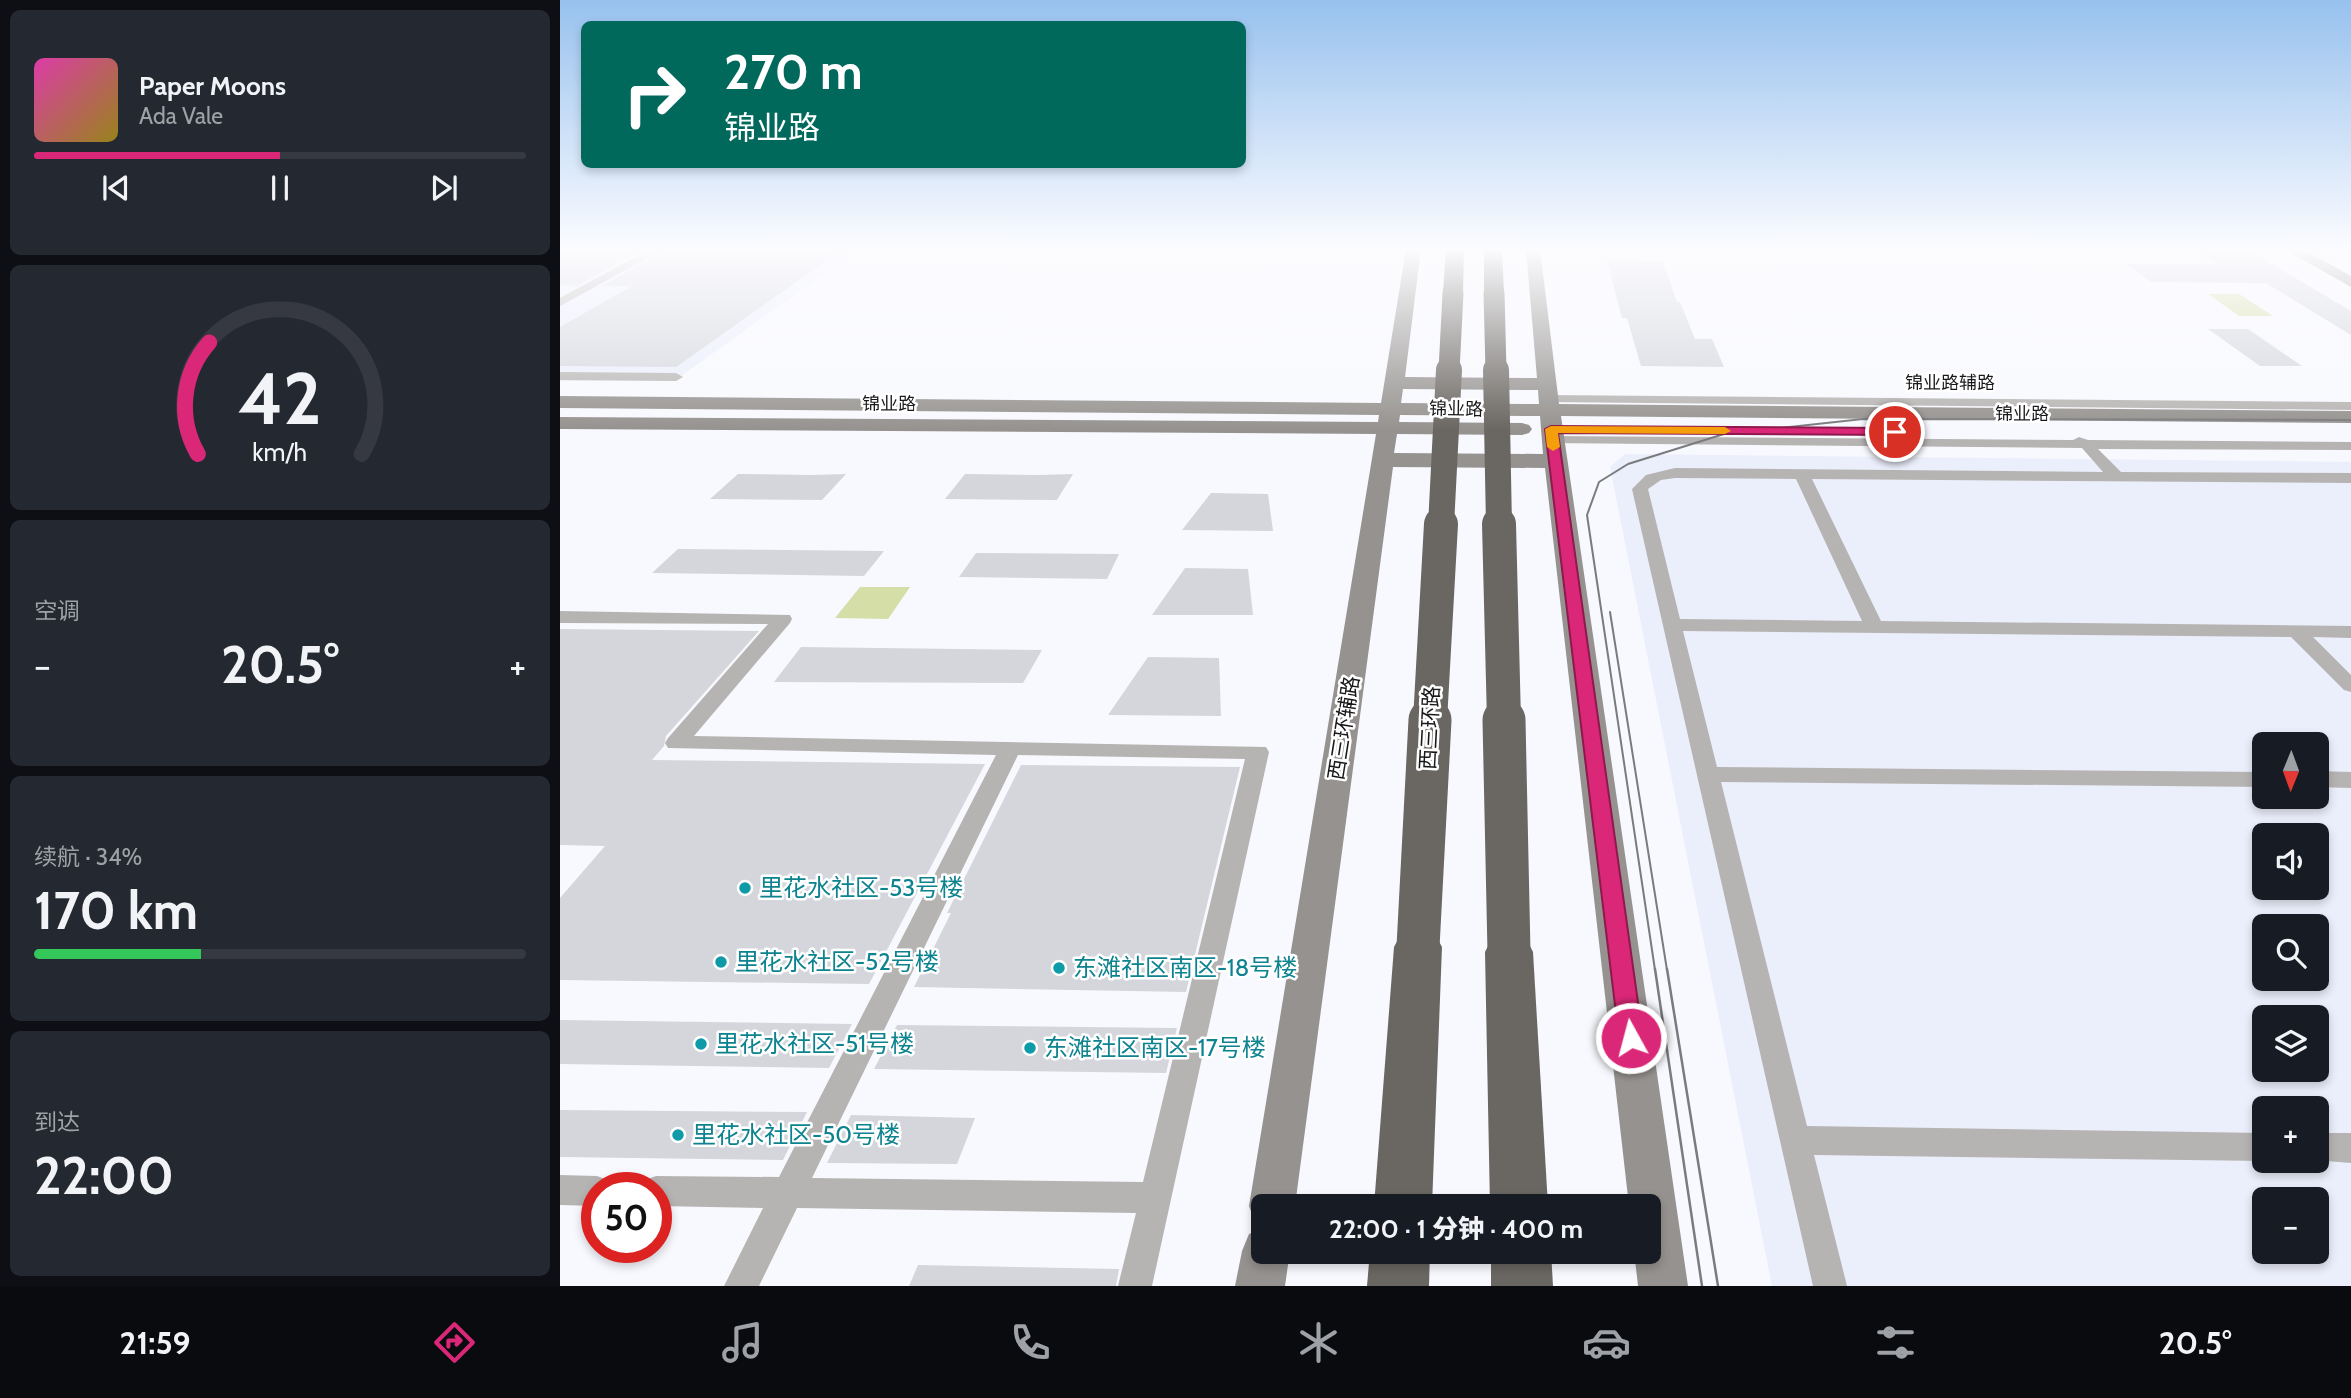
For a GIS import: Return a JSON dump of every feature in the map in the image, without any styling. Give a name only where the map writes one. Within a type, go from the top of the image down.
[{"type":"highway","name":"西三环路","points":[[1404,1194],[1452,309]]},
{"type":"highway","points":[[1494,309],[1509,952],[1519,1194]]},
{"type":"highway","points":[[1398,1286],[1399,1264]]},
{"type":"highway","points":[[1521,1264],[1522,1286]]},
{"type":"main road","name":"西三环辅路","points":[[1274,1194],[1407,309]]},
{"type":"main road","points":[[1540,309],[1551,421],[1663,1286]]},
{"type":"main road","points":[[1396,383],[1551,421]]},
{"type":"main road","name":"锦业路","points":[[560,402],[1389,432]]},
{"type":"main road","points":[[1878,402],[1927,414]]},
{"type":"main road","name":"锦业路","points":[[560,423],[1389,432],[1551,421],[1927,414],[2351,417]]},
{"type":"main road","points":[[1389,432],[1551,421]]},
{"type":"main road","name":"锦业路","points":[[1551,421],[2058,433],[2139,439],[2351,435]]},
{"type":"main road","points":[[1260,1286],[1264,1264]]},
{"type":"street","points":[[560,376],[676,377]]},
{"type":"street","name":"锦业路辅路","points":[[1551,421],[1878,402],[2351,406]]},
{"type":"street","points":[[1551,421],[2086,444],[2139,439],[2351,446]]},
{"type":"street","points":[[2058,433],[2086,444],[2117,477]]},
{"type":"street","points":[[2139,439],[2171,477]]},
{"type":"street","points":[[1830,1286],[1640,489],[1644,482],[1657,475],[1675,473],[2351,478]]},
{"type":"street","points":[[1802,474],[1874,627]]},
{"type":"street","points":[[560,617],[783,619],[676,743],[1258,752],[1135,1286]]},
{"type":"street","points":[[1672,625],[2351,632]]},
{"type":"street","points":[[2297,632],[2351,686]]},
{"type":"street","points":[[741,1286],[1010,749]]},
{"type":"street","points":[[1708,774],[2252,779]]},
{"type":"street","points":[[2329,779],[2351,780]]},
{"type":"street","points":[[1795,1140],[2252,1147]]},
{"type":"street","points":[[2329,1147],[2351,1148]]},
{"type":"street","points":[[560,1190],[581,1191]]},
{"type":"street","points":[[672,1191],[1154,1198]]},
{"type":"shaded area","points":[[560,309],[775,309],[674,381],[560,381]]},
{"type":"shaded area","points":[[1625,454],[2351,462],[2351,1286],[1772,1286],[1610,467]]},
{"type":"green space","points":[[2229,309],[2262,309],[2273,316],[2239,316]]},
{"type":"green space","points":[[860,587],[910,587],[888,619],[835,618]]},
{"type":"building","points":[[592,309],[758,309],[676,367],[560,366],[560,327]]},
{"type":"building","points":[[1620,309],[1683,309],[1695,339],[1712,339],[1724,367],[1641,366],[1627,318],[1622,318]]},
{"type":"building","points":[[2309,309],[2351,311],[2351,335]]},
{"type":"building","points":[[2208,329],[2248,329],[2302,366],[2260,366]]},
{"type":"building","points":[[738,474],[846,474],[822,500],[710,499]]},
{"type":"building","points":[[965,474],[1073,474],[1057,500],[945,499]]},
{"type":"building","points":[[1211,493],[1268,494],[1273,531],[1182,530]]},
{"type":"building","points":[[678,549],[884,551],[864,576],[652,573]]},
{"type":"building","points":[[976,553],[1119,554],[1107,579],[959,577]]},
{"type":"building","points":[[1185,568],[1248,569],[1253,615],[1152,615]]},
{"type":"building","points":[[560,629],[759,631],[666,736],[664,746],[652,760],[985,764],[869,984],[560,980],[560,898],[605,846],[560,845]]},
{"type":"building","points":[[801,647],[1042,650],[1023,683],[774,682]]},
{"type":"building","points":[[1148,657],[1219,658],[1221,716],[1108,715]]},
{"type":"building","points":[[1021,765],[1240,767],[1186,992],[914,987],[951,913],[947,913]]},
{"type":"building","name":"里花水社区-51号楼","points":[[560,1020],[852,1024],[829,1068],[560,1064]]},
{"type":"building","name":"东滩社区南区-17号楼","points":[[897,1025],[1177,1028],[1166,1073],[874,1069]]},
{"type":"building","name":"里花水社区-50号楼","points":[[560,1110],[807,1112],[783,1160],[560,1157]]},
{"type":"building","points":[[851,1115],[975,1118],[957,1164],[827,1163]]},
{"type":"building","points":[[918,1265],[1119,1269],[1116,1286],[909,1286]]},
{"type":"tram line","points":[[1655,970],[1587,515],[1599,482],[1628,464],[1724,434],[1863,419],[2351,420]]},
{"type":"tram line","points":[[1610,612],[1667,970]]},
{"type":"tram line","points":[[1655,969],[1702,1286]]},
{"type":"tram line","points":[[1667,969],[1718,1286]]},
{"type":"slow traffic","points":[[1553,447],[1551,429],[1725,431]]},
{"type":"place","name":"里花水社区-53号楼","points":[[745,888]]},
{"type":"place","name":"里花水社区-52号楼","points":[[721,962]]},
{"type":"place","name":"东滩社区南区-18号楼","points":[[1059,968]]},
{"type":"place","name":"里花水社区-51号楼","points":[[701,1044]]},
{"type":"place","name":"东滩社区南区-17号楼","points":[[1030,1048]]},
{"type":"place","name":"里花水社区-50号楼","points":[[678,1135]]},
{"type":"route","points":[[1631,1038],[1551,429],[1895,432]]}]
